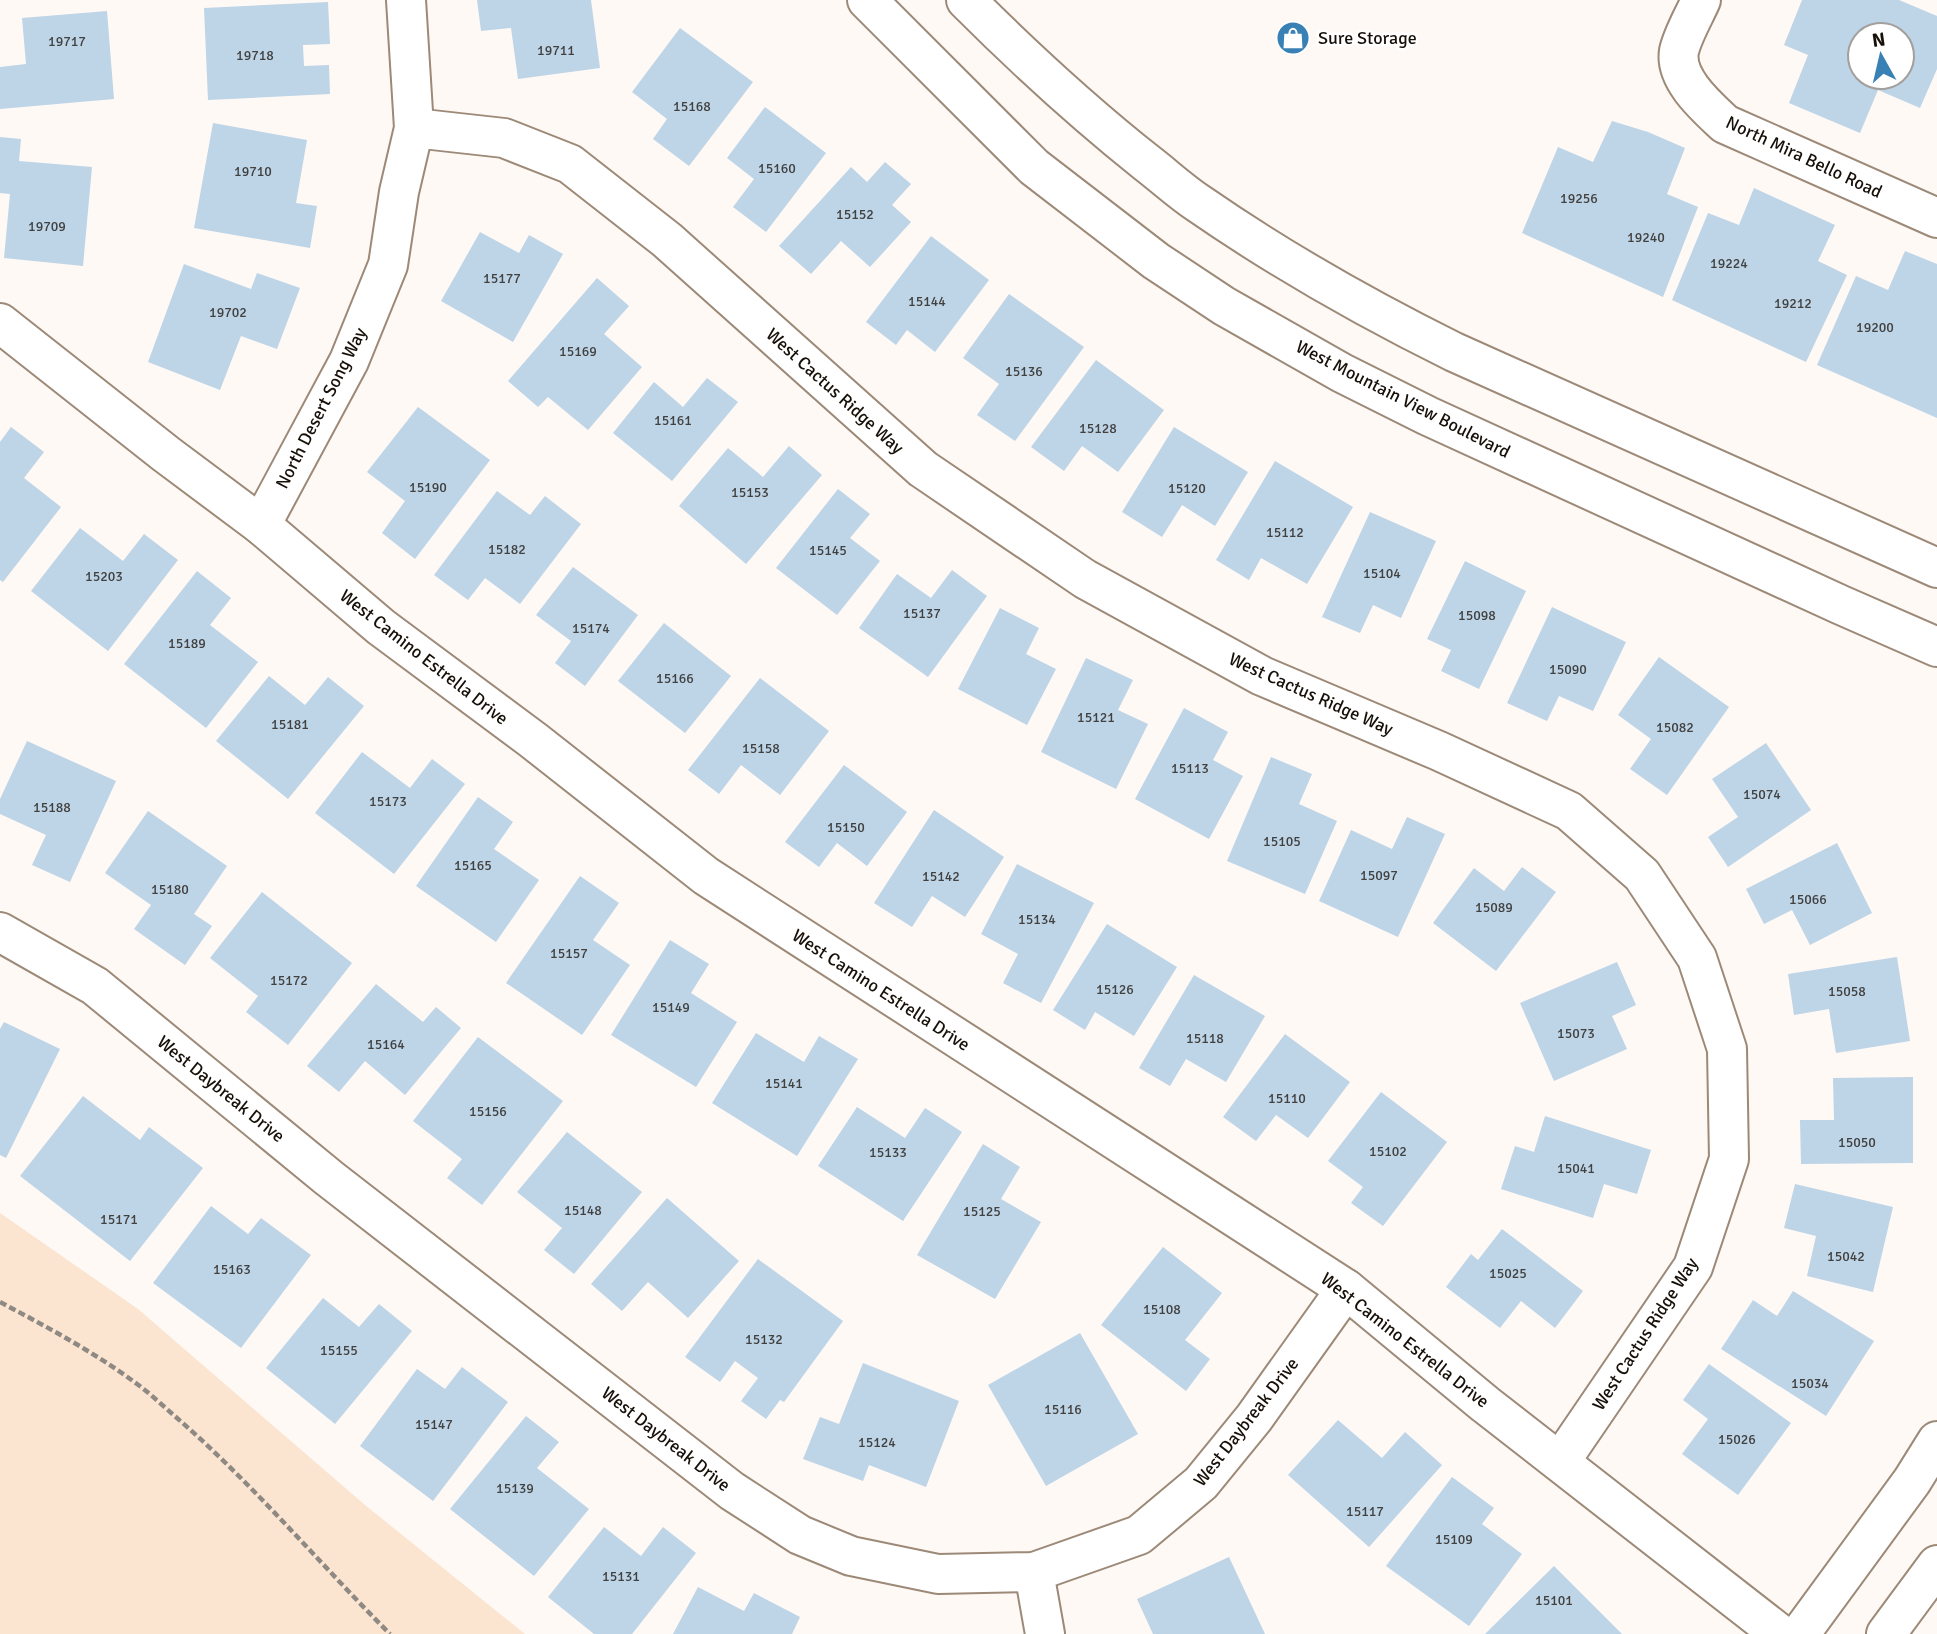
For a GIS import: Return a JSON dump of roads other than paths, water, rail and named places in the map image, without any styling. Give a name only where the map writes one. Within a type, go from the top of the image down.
[{"type":"street","name":"North Desert Song Way","points":[[261,525],[349,361],[388,265],[399,192],[414,128],[406,0]]},
{"type":"street","name":"West Mountain View Boulevard","points":[[867,0],[1034,167],[1156,261],[1224,306],[1342,373],[1428,415],[1937,647]]},
{"type":"street","points":[[966,0],[1026,60],[1118,140],[1195,201],[1316,280],[1454,352],[1937,568]]},
{"type":"street","name":"North Mira Bello Road","points":[[1701,0],[1679,49],[1678,62],[1701,102],[1725,124],[1937,218]]},
{"type":"street","name":"West Cactus Ridge Way","points":[[414,128],[504,138],[570,163],[667,240],[923,470],[1085,579],[1262,676],[1438,751],[1569,811],[1642,875],[1697,958],[1727,1049],[1729,1159],[1693,1267],[1560,1462]]},
{"type":"street","name":"West Camino Estrella Drive","points":[[0,323],[261,525],[381,627],[533,740],[706,876],[1346,1289],[1485,1404],[1780,1634]]},
{"type":"street","name":"West Daybreak Drive","points":[[0,932],[95,986],[329,1178],[732,1491],[800,1535],[851,1556],[938,1574],[1034,1572],[1139,1535],[1201,1483],[1254,1418],[1346,1289]]},
{"type":"street","points":[[1800,1634],[1912,1480],[1937,1441]]},
{"type":"street","points":[[1886,1634],[1937,1565]]},
{"type":"street","points":[[1034,1572],[1045,1634]]},
{"type":"place","name":"Sure Storage","points":[[1293,38]]}]
